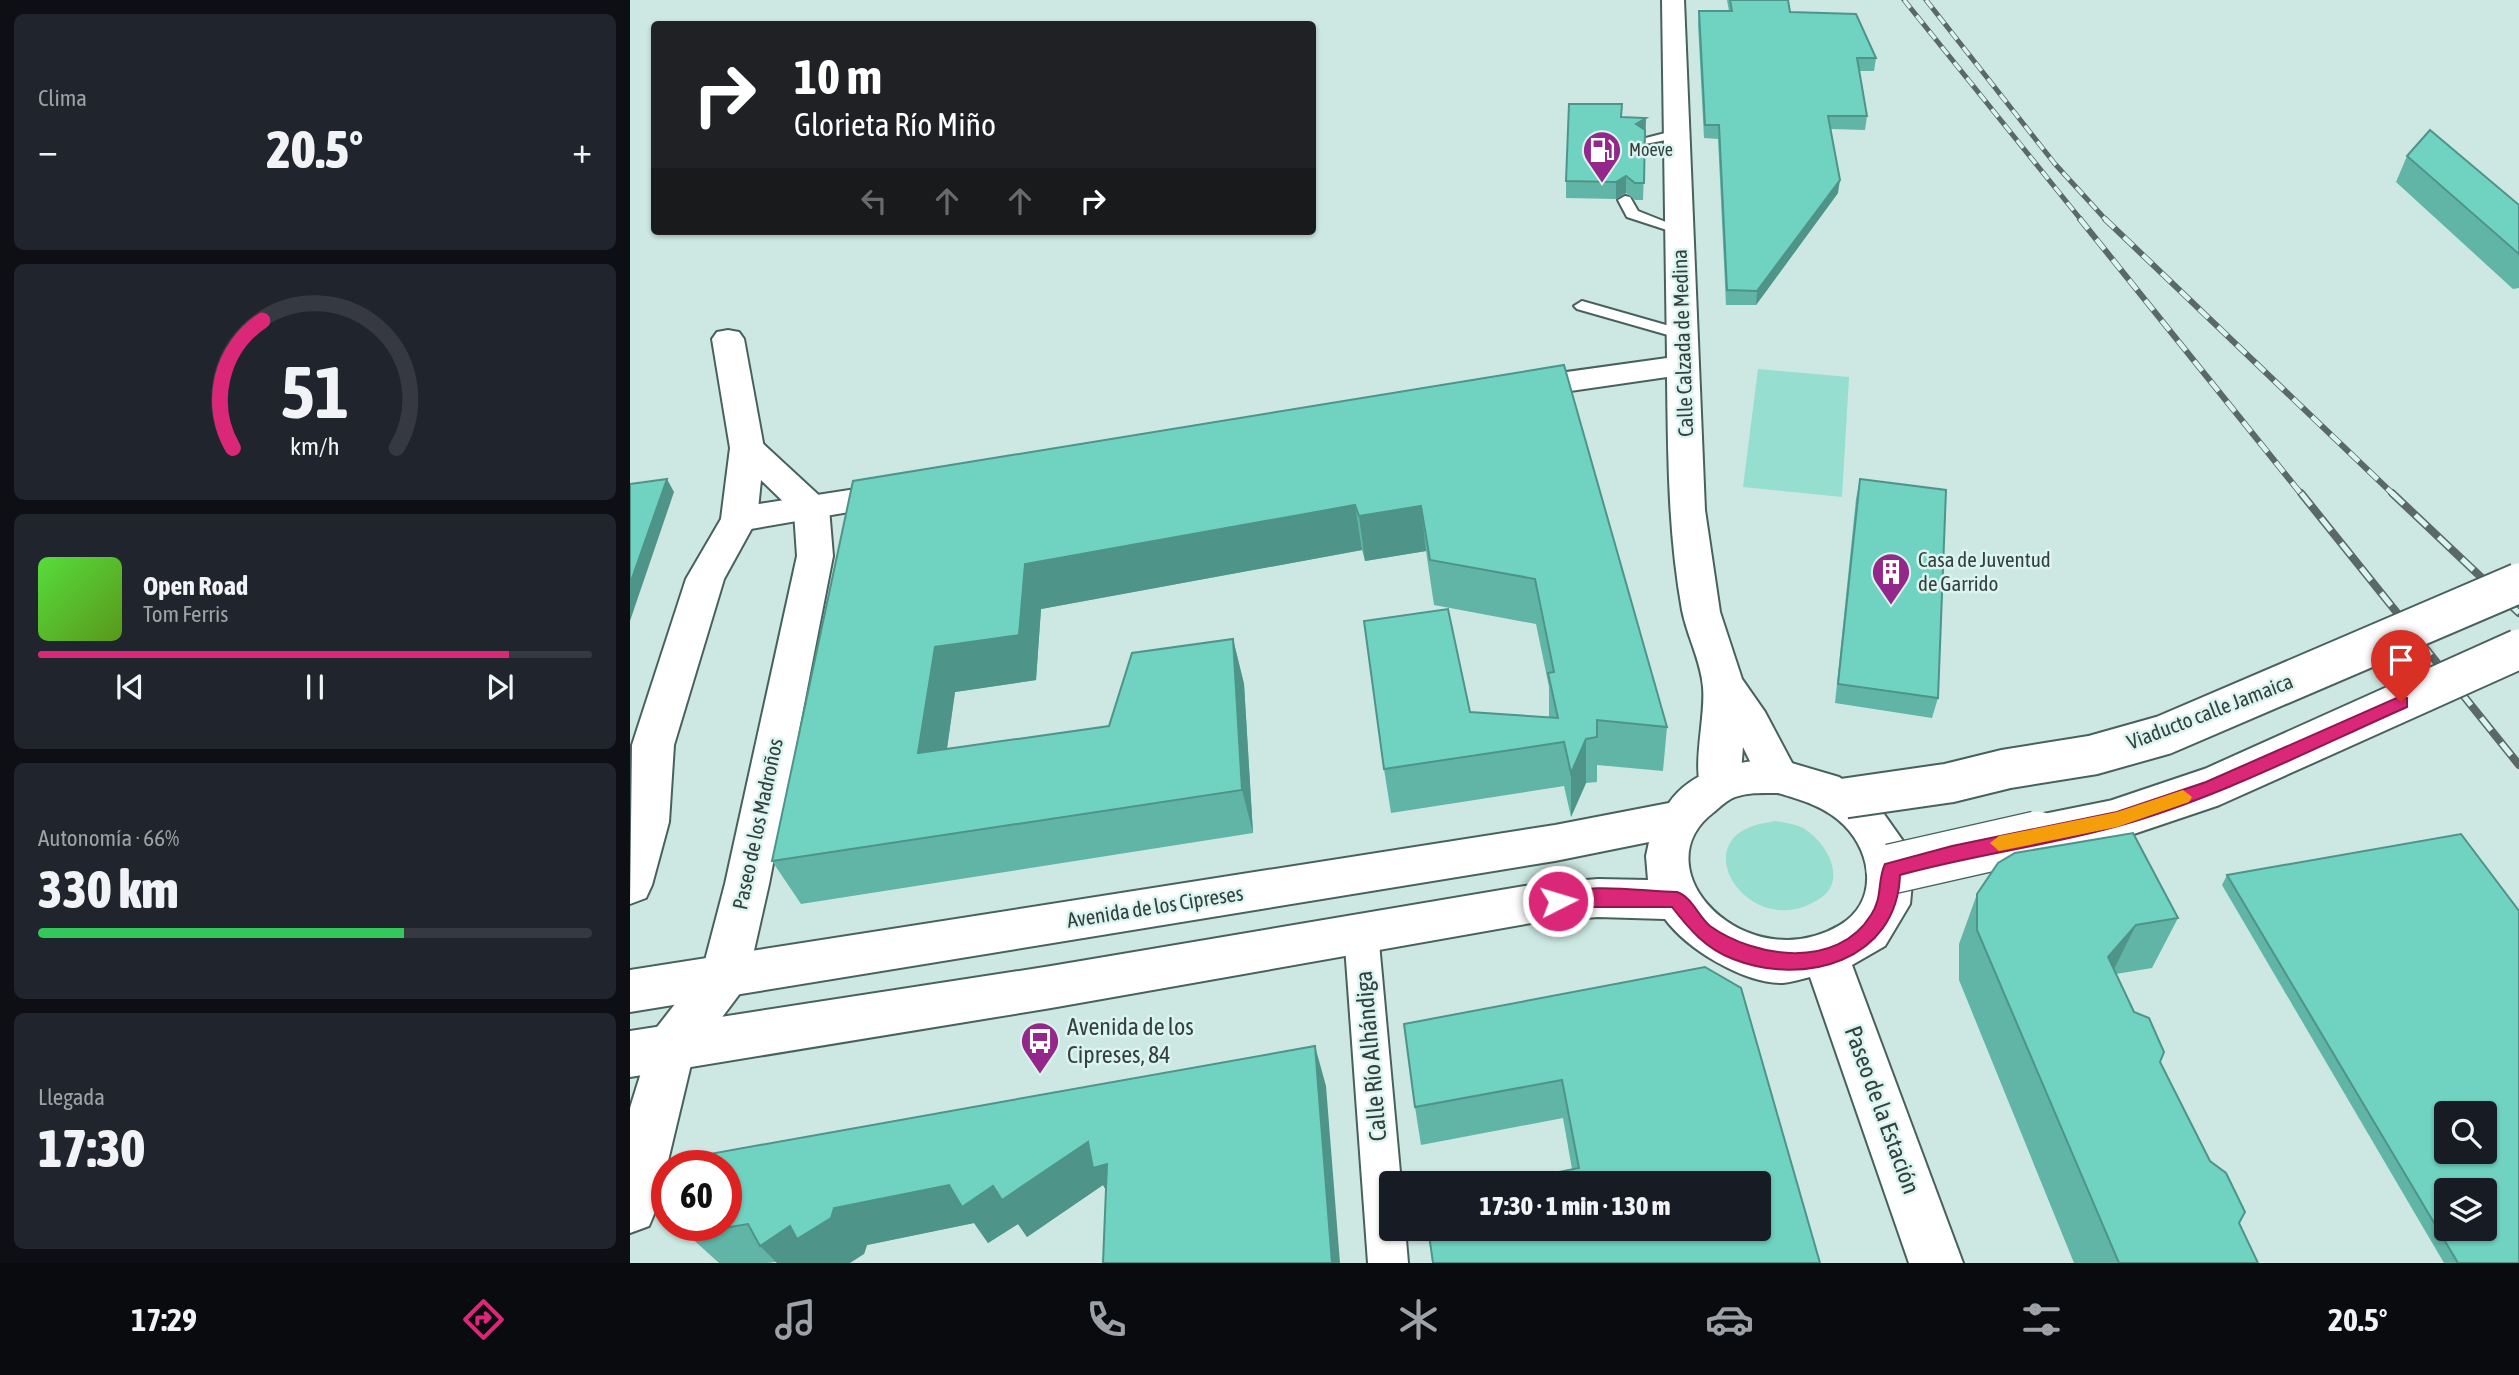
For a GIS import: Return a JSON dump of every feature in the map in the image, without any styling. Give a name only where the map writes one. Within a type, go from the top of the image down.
[{"type":"main road","name":"Calle Calzada de Medina","points":[[1673,0],[1688,510],[1696,588],[1723,682],[1725,707],[1718,785]]},
{"type":"main road","points":[[630,885],[647,822],[653,745],[705,579],[739,519],[747,448],[728,339]]},
{"type":"main road","points":[[1483,395],[1606,374],[1683,350]]},
{"type":"main road","points":[[747,448],[811,508]]},
{"type":"main road","points":[[739,519],[934,487]]},
{"type":"main road","name":"Paseo de los Madroños","points":[[630,1207],[650,1050],[724,976],[747,884],[815,556],[811,508]]},
{"type":"main road","name":"Viaducto calle Jamaica","points":[[1845,798],[1949,783],[2006,769],[2094,755],[2164,734],[2519,583]]},
{"type":"main road","points":[[1891,869],[1952,853],[2117,819],[2212,787],[2519,649]]},
{"type":"main road","name":"Calle Calzada de Medina","points":[[1723,682],[1751,723],[1778,776]]},
{"type":"main road","points":[[1778,776],[1802,779],[1845,798],[1868,818],[1884,843],[1891,869],[1890,897],[1877,923],[1855,944],[1826,957],[1782,963],[1737,952],[1701,930],[1677,900],[1667,872],[1668,844],[1679,818],[1696,800],[1718,785],[1748,777],[1778,776]]},
{"type":"main road","name":"Avenida de los Cipreses","points":[[630,991],[1555,843],[1679,818]]},
{"type":"main road","points":[[650,1050],[1051,987],[1537,903],[1598,898],[1677,900]]},
{"type":"main road","name":"Paseo de la Estación","points":[[1826,957],[1936,1263]]},
{"type":"street","name":"Calle Río Alhándiga","points":[[1361,932],[1388,1263]]},
{"type":"lane","points":[[1645,140],[1677,134]]},
{"type":"lane","points":[[1625,200],[1632,214],[1679,230]]},
{"type":"lane","points":[[1582,306],[1617,318],[1683,350]]},
{"type":"green space","points":[[1758,369],[1849,377],[1842,497],[1743,487]]},
{"type":"green space","points":[[1775,821],[1806,830],[1820,843],[1831,861],[1833,880],[1829,889],[1822,897],[1798,909],[1775,910],[1755,902],[1739,890],[1729,873],[1726,856],[1732,840],[1748,828]]},
{"type":"building","points":[[1730,0],[1788,0],[1790,12],[1856,14],[1876,58],[1857,58],[1867,116],[1828,116],[1840,180],[1757,291],[1727,290],[1719,125],[1705,125],[1699,11],[1732,11]]},
{"type":"building","points":[[1569,104],[1622,104],[1621,117],[1646,118],[1636,124],[1645,130],[1644,183],[1635,183],[1626,176],[1616,182],[1566,181]]},
{"type":"building","points":[[2430,130],[2519,205],[2519,254],[2407,156]]},
{"type":"building","points":[[1564,365],[1667,727],[1597,720],[1597,737],[1586,739],[1571,773],[1564,742],[1384,769],[1364,621],[1448,609],[1470,712],[1558,718],[1548,673],[1554,672],[1535,579],[1430,560],[1421,506],[1359,516],[1355,505],[1025,564],[1019,635],[935,647],[918,753],[1109,726],[1132,653],[1233,639],[1242,790],[772,861],[853,481]]},
{"type":"building","points":[[667,479],[630,584],[630,484]]},
{"type":"building","name":"Casa de Juventud de Garrido","points":[[1860,479],[1946,490],[1938,698],[1838,684]]},
{"type":"building","points":[[2133,833],[2178,918],[2136,925],[2108,957],[2134,1012],[2149,1018],[2164,1052],[2160,1062],[2210,1161],[2226,1173],[2245,1212],[2239,1223],[2258,1263],[2119,1263],[1977,930],[1977,894],[1998,863],[2015,853]]},
{"type":"building","points":[[2461,834],[2519,911],[2519,1263],[2458,1263],[2445,1241],[2497,1241],[2497,1178],[2434,1178],[2434,1223],[2227,875]]},
{"type":"building","points":[[1705,967],[1741,988],[1820,1263],[1433,1263],[1430,1241],[1771,1241],[1771,1171],[1564,1171],[1579,1168],[1562,1080],[1415,1107],[1404,1024]]},
{"type":"building","points":[[1315,1046],[1332,1263],[1103,1263],[1107,1164],[1093,1168],[1088,1142],[1002,1200],[993,1186],[962,1207],[949,1185],[834,1208],[831,1218],[797,1239],[790,1226],[760,1246],[748,1224],[742,1225],[742,1150],[732,1150]]},
{"type":"railway","points":[[1904,0],[2082,221]]},
{"type":"railway","points":[[1926,0],[2055,164],[2106,220]]},
{"type":"railway","points":[[2080,219],[2302,495]]},
{"type":"railway","points":[[2106,220],[2394,495]]},
{"type":"railway","points":[[2301,493],[2519,765]]},
{"type":"railway","points":[[2392,493],[2519,613]]},
{"type":"slow traffic","points":[[1999,843],[2117,819],[2183,797]]},
{"type":"place","name":"Moeve","points":[[1602,184]]},
{"type":"place","name":"Casa de Juventud de Garrido","points":[[1891,606]]},
{"type":"place","name":"Avenida de los Cipreses, 84","points":[[1040,1075]]},
{"type":"route","points":[[1558,901],[1598,898],[1677,900],[1701,930],[1737,952],[1782,963],[1826,957],[1855,944],[1877,923],[1890,897],[1891,869],[1952,853],[2117,819],[2212,787],[2401,702]]}]
